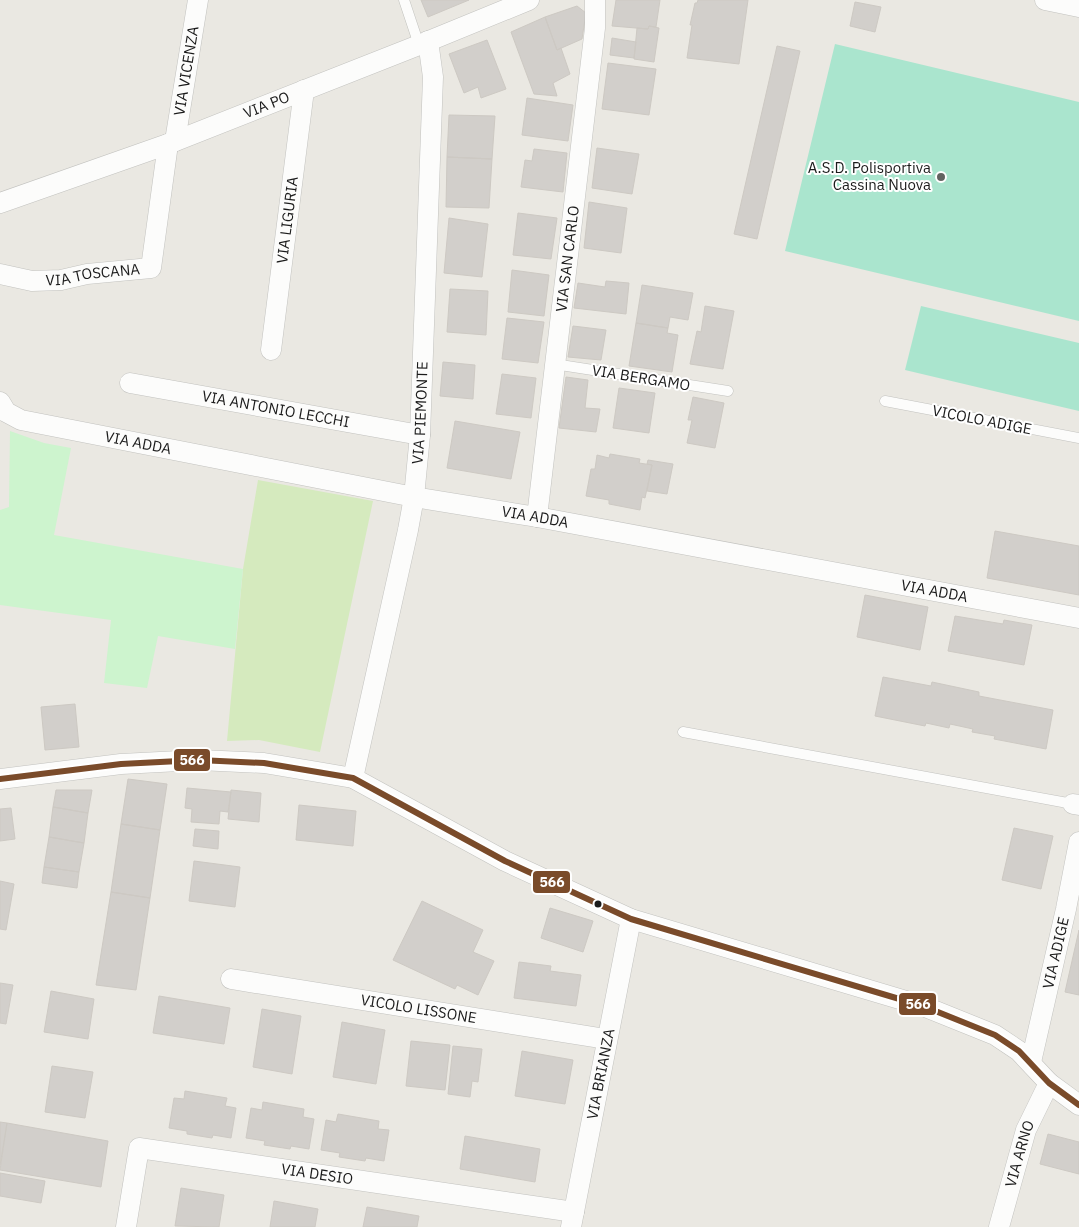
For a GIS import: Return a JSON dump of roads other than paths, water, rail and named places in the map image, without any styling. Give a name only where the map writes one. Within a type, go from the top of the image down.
[{"type":"street","name":"VIA VICENZA","points":[[171,142],[198,0]]},
{"type":"street","name":"VIA PO","points":[[0,203],[171,142],[424,43],[528,0]]},
{"type":"street","name":"VIA SAN CARLO","points":[[537,517],[595,28],[595,0]]},
{"type":"street","points":[[1046,0],[1079,7]]},
{"type":"street","name":"VIA PIEMONTE","points":[[353,778],[408,530],[414,497],[420,435],[433,77],[424,43]]},
{"type":"street","name":"VIA LIGURIA","points":[[271,350],[304,90]]},
{"type":"street","name":"VIA TOSCANA","points":[[0,274],[32,281],[61,280],[87,274],[151,268],[171,142]]},
{"type":"street","name":"VIA ANTONIO LECCHI","points":[[130,383],[420,435]]},
{"type":"street","name":"VIA ADDA","points":[[0,402],[6,412],[20,420],[414,497],[537,517],[1079,618]]},
{"type":"street","points":[[0,779],[121,764],[199,760],[264,763],[353,778],[505,861],[631,920],[923,1006],[995,1035],[1009,1042],[1031,1062],[1049,1083],[1079,1105]]},
{"type":"street","name":"VIA ADIGE","points":[[1031,1062],[1072,910],[1079,842]]},
{"type":"street","name":"VIA BRIANZA","points":[[573,1219],[606,1040],[631,920]]},
{"type":"street","name":"VICOLO LISSONE","points":[[231,979],[606,1040]]},
{"type":"street","name":"VIA ARNO","points":[[999,1227],[1026,1130],[1049,1083]]},
{"type":"street","name":"VIA DESIO","points":[[126,1227],[139,1148],[573,1219]]},
{"type":"lane","points":[[404,0],[424,43]]},
{"type":"lane","name":"VIA BERGAMO","points":[[554,364],[728,392]]},
{"type":"lane","name":"VICOLO ADIGE","points":[[885,401],[1079,438]]},
{"type":"lane","points":[[683,732],[1076,805]]},
{"type":"place","name":"A.S.D. Polisportiva Cassina Nuova","points":[[941,177]]}]
